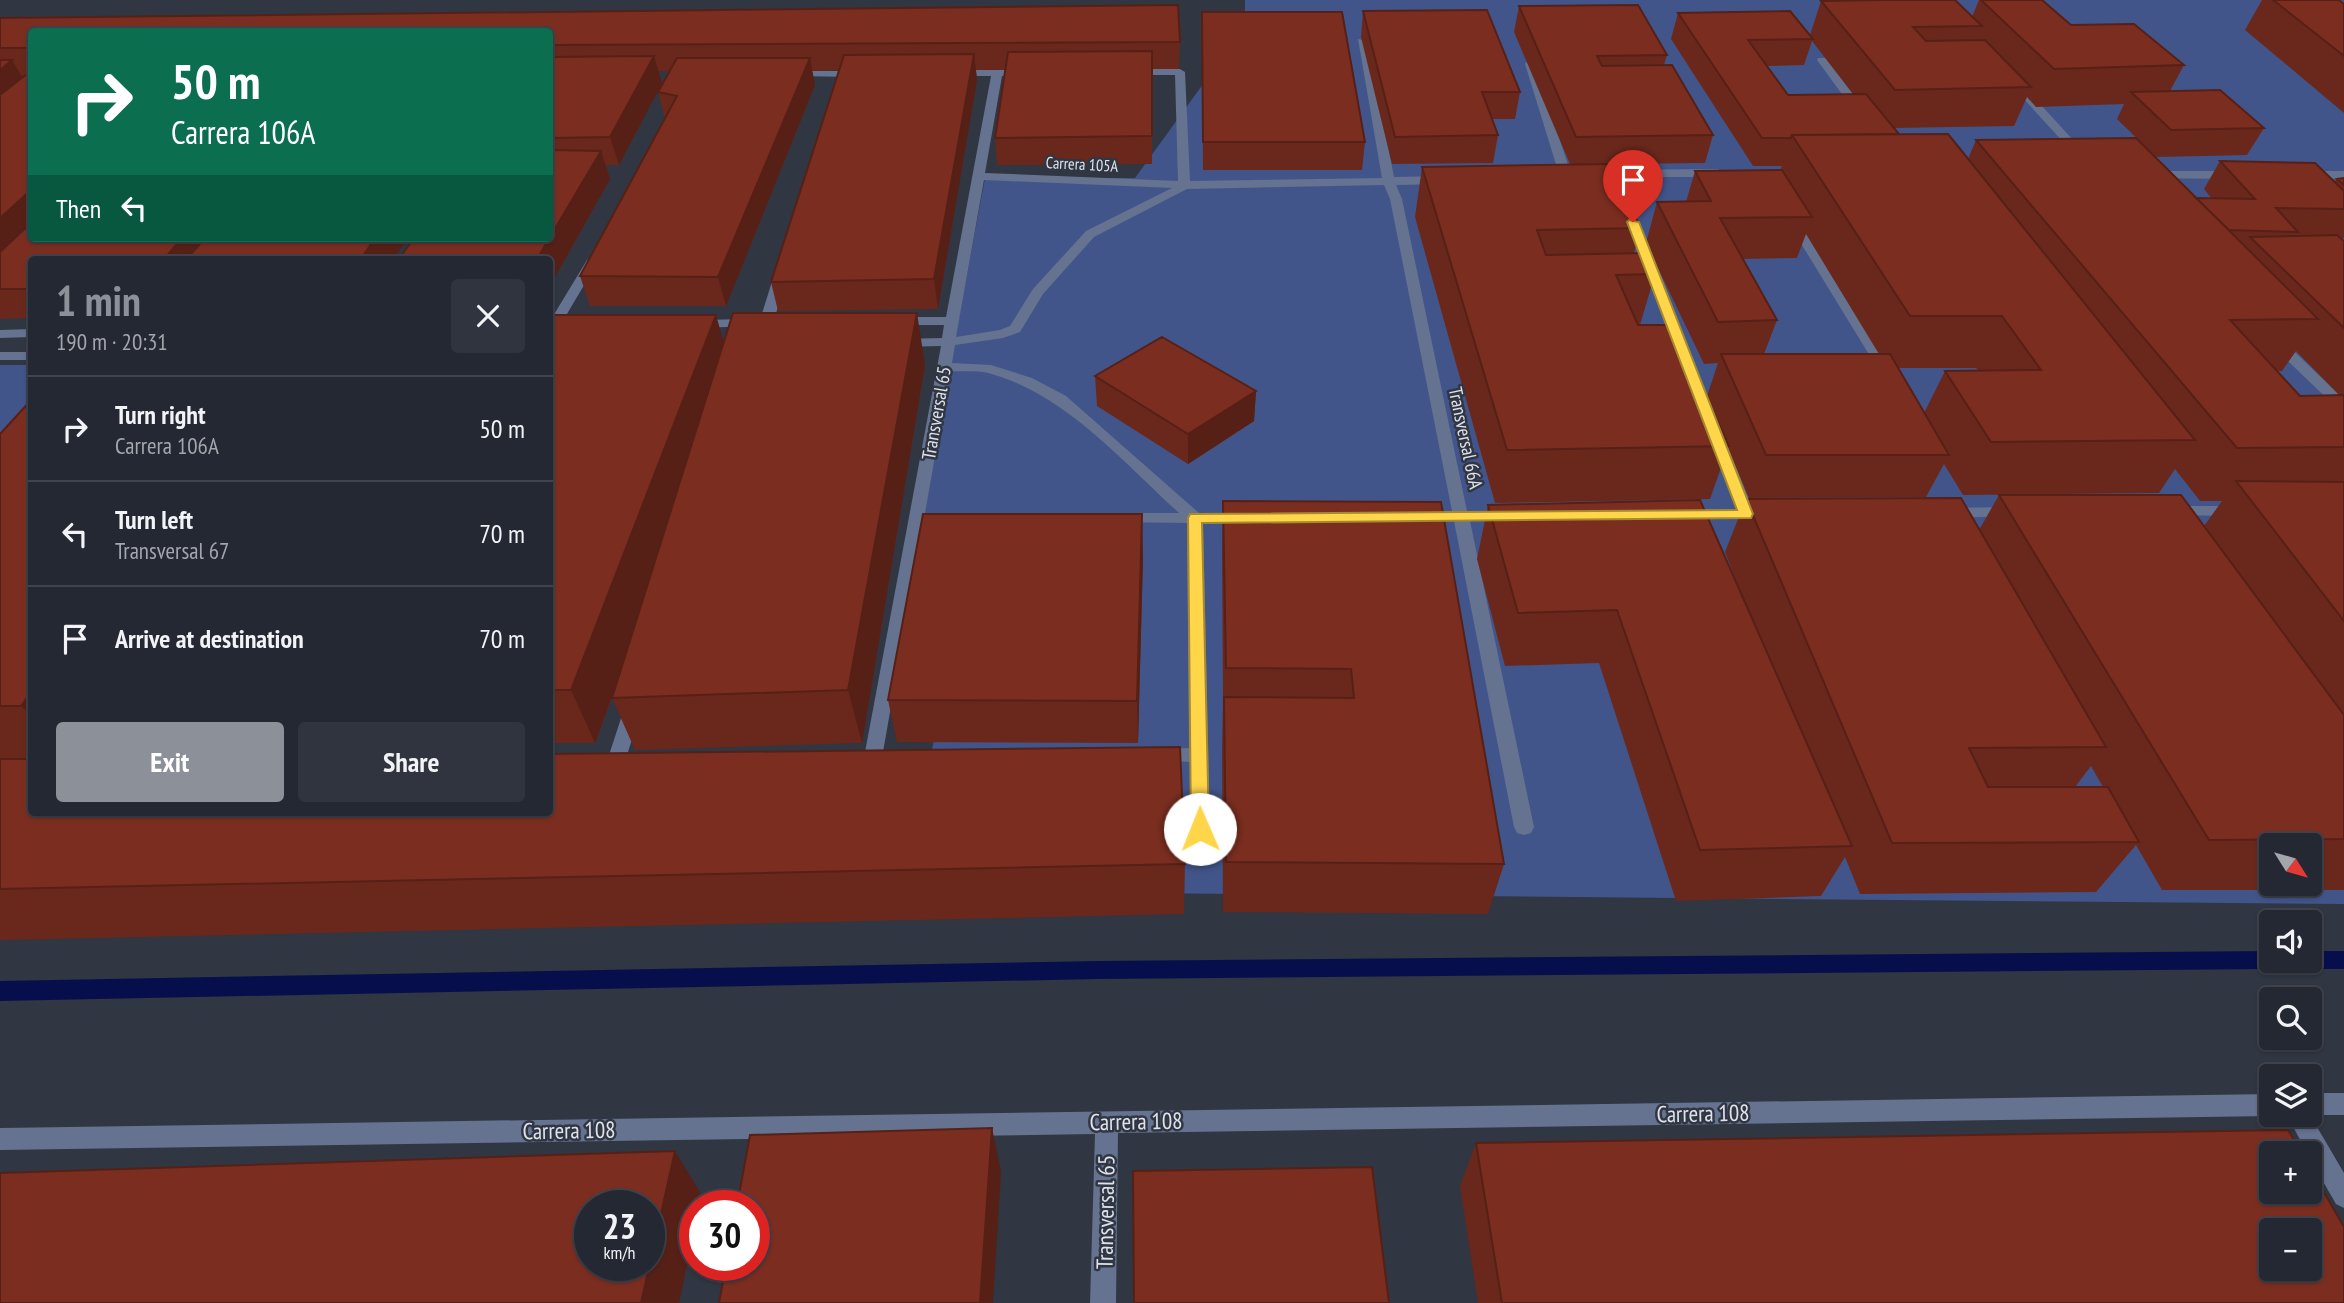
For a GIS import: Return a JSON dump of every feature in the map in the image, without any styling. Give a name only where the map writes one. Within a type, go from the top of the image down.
[{"type":"street","name":"Transversal 66A","points":[[1362,41],[1524,827]]},
{"type":"street","points":[[1528,60],[1565,174]]},
{"type":"street","points":[[1822,60],[1869,124]]},
{"type":"street","points":[[2002,69],[2092,165]]},
{"type":"street","points":[[946,73],[1037,72]]},
{"type":"street","points":[[881,343],[948,342],[1003,334],[1015,329],[1038,292],[1090,234],[1184,185],[1180,72],[1115,72]]},
{"type":"street","name":"Transversal 65","points":[[874,753],[924,519],[951,321],[998,73]]},
{"type":"street","points":[[772,74],[840,80],[868,74]]},
{"type":"street","points":[[1552,174],[1565,174],[1619,186],[1737,172]]},
{"type":"street","points":[[2141,174],[2247,175]]},
{"type":"street","points":[[2297,184],[2344,175]]},
{"type":"street","name":"Carrera 105A","points":[[979,176],[1184,185],[1457,179]]},
{"type":"street","points":[[1619,186],[1688,363]]},
{"type":"street","points":[[1786,208],[1880,361]]},
{"type":"street","points":[[556,326],[602,244]]},
{"type":"street","points":[[686,324],[773,323],[785,261]]},
{"type":"street","points":[[885,321],[951,321]]},
{"type":"street","points":[[0,334],[28,333]]},
{"type":"street","points":[[2266,333],[2344,407]]},
{"type":"street","points":[[0,356],[28,356]]},
{"type":"street","points":[[944,367],[986,368],[1027,381],[1061,399],[1195,518],[1200,829]]},
{"type":"street","points":[[1712,426],[1746,514]]},
{"type":"street","points":[[2171,505],[2190,534]]},
{"type":"street","points":[[2147,511],[2171,505],[2253,510]]},
{"type":"street","points":[[1935,517],[2035,512]]},
{"type":"street","points":[[1683,519],[1774,514]]},
{"type":"street","points":[[1405,517],[1527,516]]},
{"type":"street","points":[[1098,518],[1265,517]]},
{"type":"street","points":[[617,758],[638,691]]},
{"type":"street","points":[[1145,754],[1199,755]]},
{"type":"street","points":[[2322,1104],[2344,1104]]},
{"type":"street","name":"Carrera 108","points":[[0,1139],[2259,1105]]},
{"type":"street","name":"Transversal 65","points":[[1103,1303],[1107,1122]]},
{"type":"street","points":[[774,1153],[780,1127]]},
{"type":"street","points":[[2305,1127],[2344,1196]]},
{"type":"shaded area","points":[[1245,0],[2344,0],[2344,904],[903,891],[980,515],[922,515],[985,178],[1135,178],[1206,80],[1245,12]]},
{"type":"shaded area","points":[[0,365],[28,365],[28,469],[0,502]]},
{"type":"building","points":[[1955,0],[1982,26],[1913,27],[1926,41],[1985,40],[2031,87],[1895,90],[1821,1]]},
{"type":"building","points":[[1981,0],[2042,0],[2071,25],[2134,24],[2184,65],[2054,69]]},
{"type":"building","points":[[2273,0],[2339,0],[2344,4],[2344,56]]},
{"type":"building","points":[[1178,5],[1180,42],[553,45],[553,28],[28,28],[28,48],[0,48],[0,18]]},
{"type":"building","points":[[1638,5],[1667,55],[1597,56],[1602,66],[1672,65],[1713,135],[1576,137],[1519,6]]},
{"type":"building","points":[[1487,10],[1520,92],[1482,92],[1498,135],[1395,137],[1363,11]]},
{"type":"building","points":[[1790,11],[1813,39],[1748,40],[1788,95],[1866,94],[1899,134],[1792,135],[1791,138],[1762,138],[1678,13]]},
{"type":"building","points":[[1202,12],[1342,12],[1365,142],[1203,142]]},
{"type":"building","points":[[1152,51],[1152,136],[995,138],[1008,52]]},
{"type":"building","points":[[974,54],[934,279],[771,282],[844,55]]},
{"type":"building","points":[[654,56],[610,137],[553,138],[553,57]]},
{"type":"building","points":[[677,58],[810,58],[718,277],[580,276],[677,96],[658,92]]},
{"type":"building","points":[[0,60],[12,60],[0,70]]},
{"type":"building","points":[[28,73],[28,193],[0,218],[0,95]]},
{"type":"building","points":[[2220,90],[2264,128],[2171,130],[2131,92]]},
{"type":"building","points":[[1948,134],[2195,440],[1991,442],[1945,371],[2041,370],[2002,316],[1910,316],[1792,135]]},
{"type":"building","points":[[2136,138],[2318,319],[2230,320],[2300,396],[2344,395],[2344,447],[2237,448],[1976,140]]},
{"type":"building","points":[[553,150],[601,151],[553,232]]},
{"type":"building","points":[[2220,161],[2315,163],[2344,191],[2344,209],[2276,208],[2298,232],[2229,230],[2196,198],[2255,199]]},
{"type":"building","points":[[1610,164],[1641,228],[1537,230],[1546,255],[1645,253],[1655,274],[1616,275],[1638,325],[1673,325],[1729,446],[1507,450],[1422,167]]},
{"type":"building","points":[[1782,170],[1812,217],[1720,218],[1777,320],[1718,322],[1657,202],[1711,201],[1695,171]]},
{"type":"building","points":[[28,226],[28,242],[179,242],[167,256],[28,256],[28,289],[0,289],[0,252]]},
{"type":"building","points":[[2337,235],[2344,241],[2344,328],[2250,237]]},
{"type":"building","points":[[202,242],[372,242],[363,256],[190,256]]},
{"type":"building","points":[[411,242],[547,242],[539,256],[401,256]]},
{"type":"building","points":[[733,313],[917,313],[848,690],[612,698]]},
{"type":"building","points":[[553,315],[716,315],[571,690],[553,690]]},
{"type":"building","points":[[1162,337],[1256,391],[1188,434],[1095,376]]},
{"type":"building","points":[[1721,354],[1890,354],[1949,455],[1766,455]]},
{"type":"building","points":[[28,403],[28,696],[21,706],[0,706],[0,434]]},
{"type":"building","points":[[2236,481],[2344,482],[2344,621]]},
{"type":"building","points":[[1999,495],[2181,495],[2344,715],[2344,839],[2322,839],[2322,833],[2259,833],[2259,840],[2209,840]]},
{"type":"building","points":[[1961,498],[2106,747],[1969,748],[1988,787],[2108,787],[2139,842],[1892,843],[1746,499]]},
{"type":"building","points":[[1700,500],[1852,846],[1700,850],[1617,610],[1518,613],[1488,505]]},
{"type":"building","points":[[1223,501],[1441,502],[1504,864],[1226,862],[1224,697],[1354,698],[1351,669],[1226,668]]},
{"type":"building","points":[[923,514],[1142,514],[1137,701],[888,700]]},
{"type":"building","points":[[1180,747],[1185,864],[0,889],[0,759],[28,759],[28,816],[553,816],[553,754]]},
{"type":"building","points":[[992,1128],[980,1303],[719,1303],[723,1281],[770,1281],[770,1190],[740,1190],[750,1135]]},
{"type":"building","points":[[2288,1130],[2295,1141],[2259,1141],[2259,1204],[2322,1204],[2322,1189],[2344,1227],[2344,1303],[1502,1303],[1476,1143]]},
{"type":"building","points":[[675,1151],[665,1196],[665,1190],[574,1190],[574,1281],[646,1281],[641,1303],[0,1303],[0,1173]]},
{"type":"building","points":[[1372,1167],[1389,1303],[1134,1303],[1133,1171]]},
{"type":"waterway","points":[[0,991],[1098,970],[2259,960]]},
{"type":"waterway","points":[[2322,960],[2344,960]]},
{"type":"route","points":[[1200,829],[1195,518],[1746,514],[1633,222]]}]
